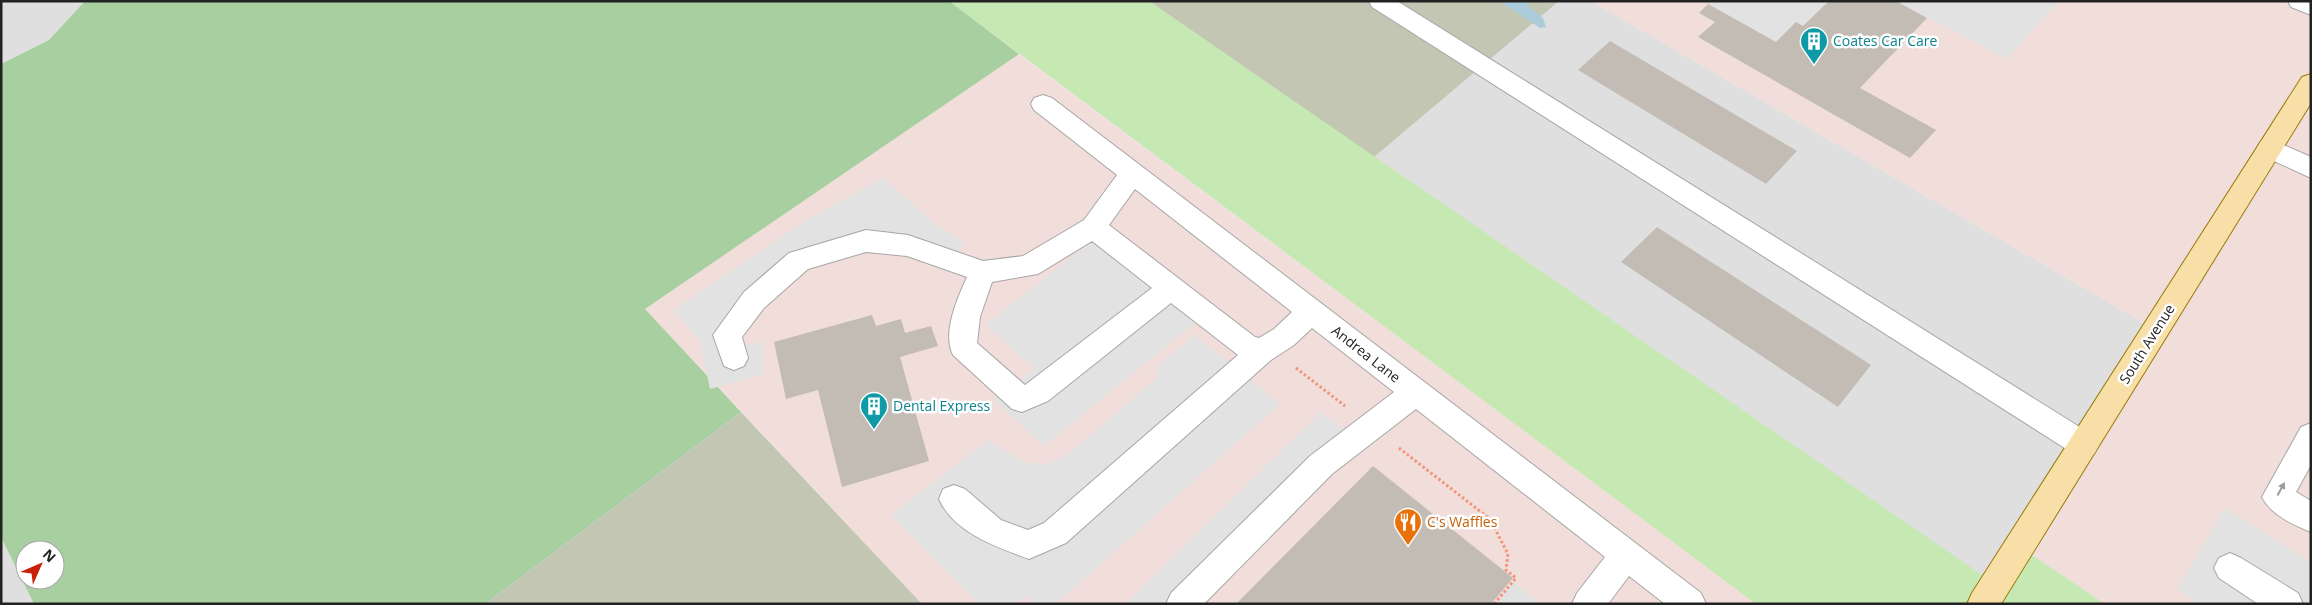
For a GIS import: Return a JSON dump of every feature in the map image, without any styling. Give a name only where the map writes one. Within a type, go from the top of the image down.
[{"type":"main road","name":"South Avenue","points":[[1983,604],[2311,83]]},
{"type":"street","points":[[1380,1],[2084,445]]},
{"type":"street","points":[[2299,1],[2311,6]]},
{"type":"street","name":"Andrea Lane","points":[[1043,104],[1690,604]]},
{"type":"street","points":[[2270,148],[2311,168]]},
{"type":"street","points":[[734,358],[727,335],[754,300],[799,261],[866,241],[908,246],[983,272],[1028,266],[1093,226],[1133,173]]},
{"type":"street","points":[[1093,226],[1245,346],[1265,349]]},
{"type":"street","points":[[983,272],[968,306],[964,324],[963,347],[1022,400],[1038,392],[1171,288]]},
{"type":"street","points":[[954,499],[990,530],[1029,545],[1055,533],[1265,349],[1312,312]]},
{"type":"street","points":[[1182,604],[1321,465],[1416,392]]},
{"type":"street","points":[[2308,511],[2277,497],[2311,436]]},
{"type":"street","points":[[1588,604],[1626,555]]},
{"type":"street","points":[[2230,568],[2287,604]]},
{"type":"path","points":[[1265,349],[1372,426],[1490,519],[1508,554],[1506,570],[1516,578],[1494,604]]},
{"type":"shaded area","points":[[1,1],[85,1],[49,40],[1,64]]},
{"type":"shaded area","points":[[949,1],[1591,1],[2156,330],[1983,604],[1756,604]]},
{"type":"shaded area","points":[[1149,1],[1559,1],[1374,157]]},
{"type":"shaded area","points":[[1591,1],[2311,1],[2311,604],[2105,604],[2020,547],[2156,330]]},
{"type":"shaded area","points":[[1703,1],[1829,1],[1803,26],[1796,22],[1776,42]]},
{"type":"shaded area","points":[[1896,1],[2059,1],[2007,59]]},
{"type":"shaded area","points":[[1019,54],[1756,604],[922,604],[645,309]]},
{"type":"shaded area","points":[[883,178],[937,226],[965,242],[948,260],[908,246],[799,261],[731,349],[763,342],[764,374],[710,389],[700,341],[673,310],[808,219]]},
{"type":"shaded area","points":[[1093,240],[1195,323],[1044,446],[994,400],[1034,368],[985,325]]},
{"type":"shaded area","points":[[1195,335],[1280,404],[1056,604],[1034,604],[1026,596],[1016,604],[979,604],[891,515],[988,440],[1024,462],[1045,465],[1067,455],[1156,379],[1159,364]]},
{"type":"shaded area","points":[[741,412],[922,604],[485,604]]},
{"type":"shaded area","points":[[1321,412],[1356,439],[1183,604],[1125,604]]},
{"type":"shaded area","points":[[2225,508],[2311,562],[2311,604],[2199,604],[2177,589]]},
{"type":"shaded area","points":[[1,537],[15,565],[15,590],[27,590],[34,604],[1,604]]},
{"type":"shaded area","points":[[1513,582],[1541,604],[1494,604]]},
{"type":"green space","points":[[85,1],[949,1],[1019,54],[645,309],[741,412],[485,604],[34,604],[27,590],[65,590],[65,540],[15,540],[15,565],[1,537],[1,64],[49,40]]},
{"type":"green space","points":[[949,1],[1149,1],[1995,584],[2020,547],[2105,604],[1756,604]]},
{"type":"water","points":[[1499,1],[1528,1],[1529,7],[1543,18],[1546,27],[1540,28]]},
{"type":"building","name":"Coates Car Care","points":[[1829,1],[1896,1],[1927,18],[1860,88],[1936,130],[1910,158],[1698,37],[1715,22],[1699,13],[1708,4],[1776,42],[1796,22],[1803,26]]},
{"type":"building","points":[[1610,41],[1797,151],[1766,184],[1578,70]]},
{"type":"building","points":[[1657,227],[1871,365],[1838,407],[1621,262]]},
{"type":"building","name":"Dental Express","points":[[872,315],[876,326],[901,319],[905,333],[931,326],[938,346],[900,357],[929,461],[842,487],[818,390],[786,399],[774,342]]},
{"type":"building","points":[[1373,466],[1513,578],[1491,604],[1236,604]]},
{"type":"place","name":"Coates Car Care","points":[[1814,65]]},
{"type":"place","name":"Dental Express","points":[[874,430]]},
{"type":"place","name":"C's Waffles","points":[[1408,546]]}]
